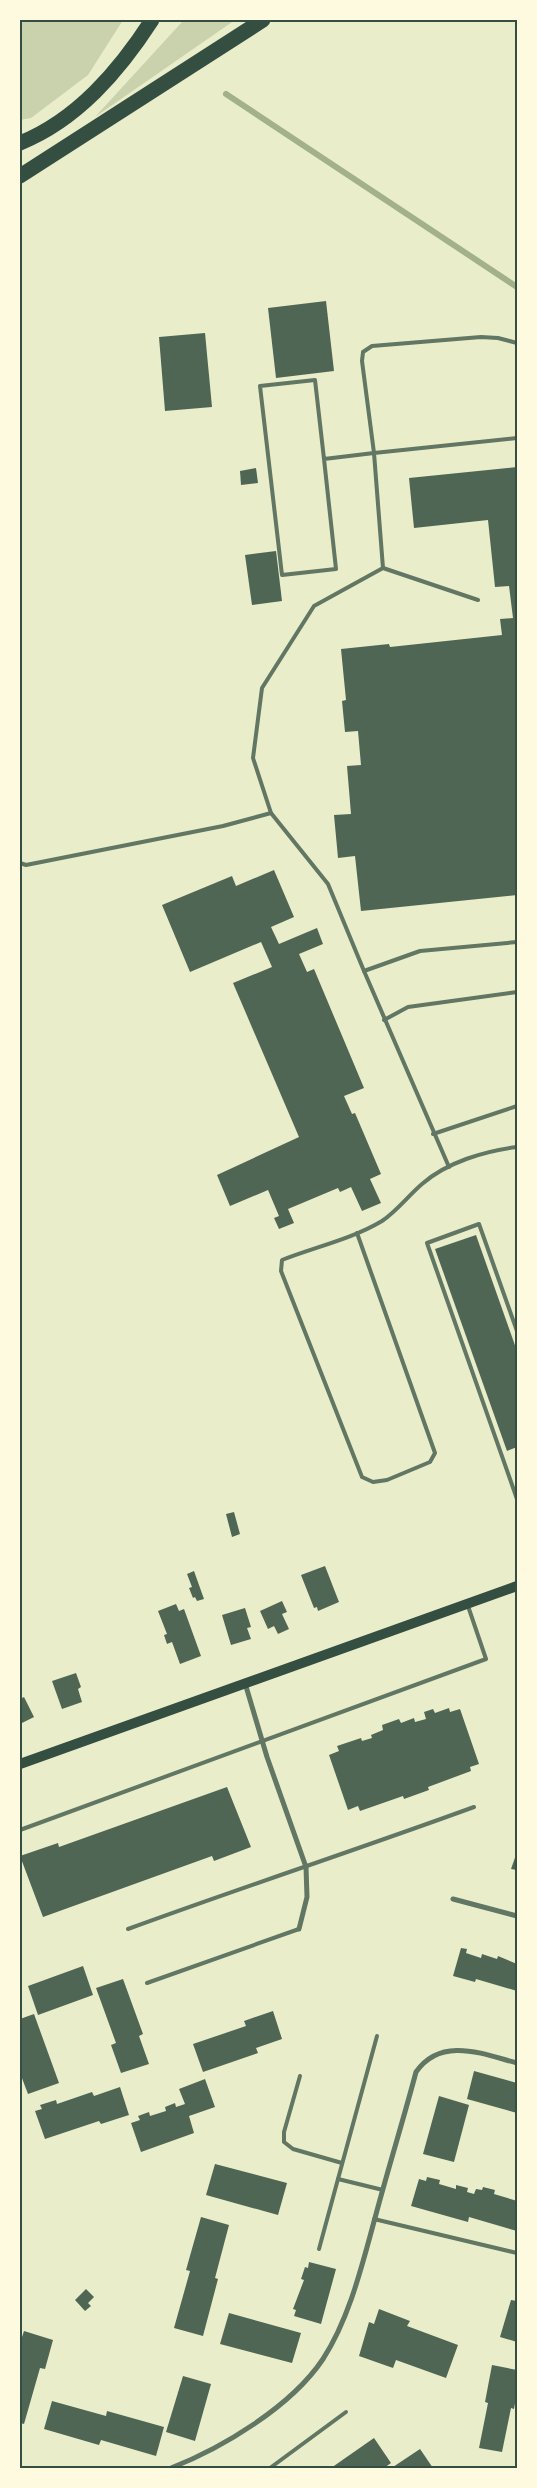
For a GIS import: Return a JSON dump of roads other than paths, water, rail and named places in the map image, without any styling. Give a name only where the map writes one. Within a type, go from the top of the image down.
[{"type":"highway","points":[[20,143],[54,126],[95,92],[129,55],[152,20]]},
{"type":"highway","points":[[20,176],[263,20]]},
{"type":"main road","points":[[20,1764],[517,1586]]},
{"type":"street","points":[[245,1682],[306,1866],[307,1897],[299,1929]]},
{"type":"street","points":[[453,1899],[517,1916]]},
{"type":"street","points":[[171,2468],[205,2454],[256,2422],[298,2387],[323,2359],[342,2323],[357,2282],[416,2072],[422,2064],[440,2052],[466,2049],[517,2063]]},
{"type":"lane","points":[[383,568],[374,453],[362,361],[363,352],[372,346],[481,337],[498,338],[517,343]]},
{"type":"lane","points":[[315,380],[324,459],[336,569],[282,575],[260,386],[315,380]]},
{"type":"lane","points":[[324,459],[517,438]]},
{"type":"lane","points":[[449,1167],[384,1020],[328,884],[271,813],[253,758],[262,688],[314,606],[383,568],[478,600]]},
{"type":"lane","points":[[20,863],[26,864],[171,837],[271,813]]},
{"type":"lane","points":[[364,971],[420,951],[517,942]]},
{"type":"lane","points":[[384,1020],[408,1007],[517,992]]},
{"type":"lane","points":[[433,1134],[517,1106]]},
{"type":"lane","points":[[357,1233],[435,1453],[430,1462],[387,1480],[373,1482],[362,1477],[281,1271],[282,1260],[357,1233],[385,1219],[423,1183],[449,1167],[494,1150],[517,1147]]},
{"type":"lane","points":[[517,1331],[480,1224],[427,1243],[517,1499]]},
{"type":"lane","points":[[20,1830],[239,1752],[263,1741],[486,1659],[467,1603]]},
{"type":"lane","points":[[128,1929],[306,1866],[329,1860],[474,1807]]},
{"type":"lane","points":[[147,1983],[299,1929]]},
{"type":"lane","points":[[319,2249],[378,2036]]},
{"type":"lane","points":[[300,2076],[284,2132],[284,2142],[293,2149],[342,2162]]},
{"type":"lane","points":[[338,2179],[383,2190]]},
{"type":"lane","points":[[374,2219],[517,2253]]},
{"type":"lane","points":[[270,2468],[346,2412]]},
{"type":"waterway","points":[[226,94],[517,287]]}]
